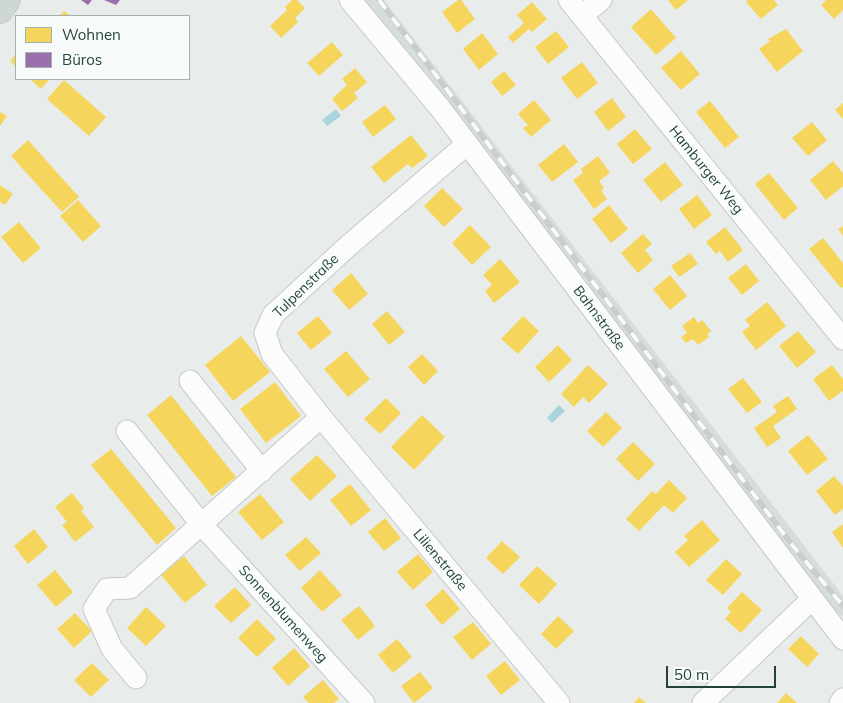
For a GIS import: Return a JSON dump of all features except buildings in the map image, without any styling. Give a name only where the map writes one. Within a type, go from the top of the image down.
[{"type":"main road","points":[[0,10],[7,0]]},
{"type":"street","name":"Bahnstraße","points":[[350,0],[467,144],[843,639]]},
{"type":"street","points":[[575,8],[601,0]]},
{"type":"street","name":"Hamburger Weg","points":[[575,8],[843,339]]},
{"type":"street","name":"Tulpenstraße","points":[[321,417],[272,354],[265,333],[273,315],[347,247],[467,144]]},
{"type":"street","points":[[190,381],[262,471]]},
{"type":"street","points":[[136,678],[112,649],[94,609],[107,589],[130,588],[321,417]]},
{"type":"street","name":"Lilienstraße","points":[[321,417],[559,703]]},
{"type":"street","points":[[127,431],[202,525]]},
{"type":"street","name":"Sonnenblumenweg","points":[[202,525],[364,703]]},
{"type":"street","points":[[703,703],[812,599]]},
{"type":"street","points":[[840,703],[843,699]]},
{"type":"shaded area","points":[[363,0],[384,0],[843,596],[843,617],[834,611]]},
{"type":"water","points":[[336,109],[341,116],[327,126],[322,120]]},
{"type":"water","points":[[559,405],[565,411],[552,423],[547,418]]},
{"type":"railway","points":[[379,0],[793,546],[843,606]]}]
